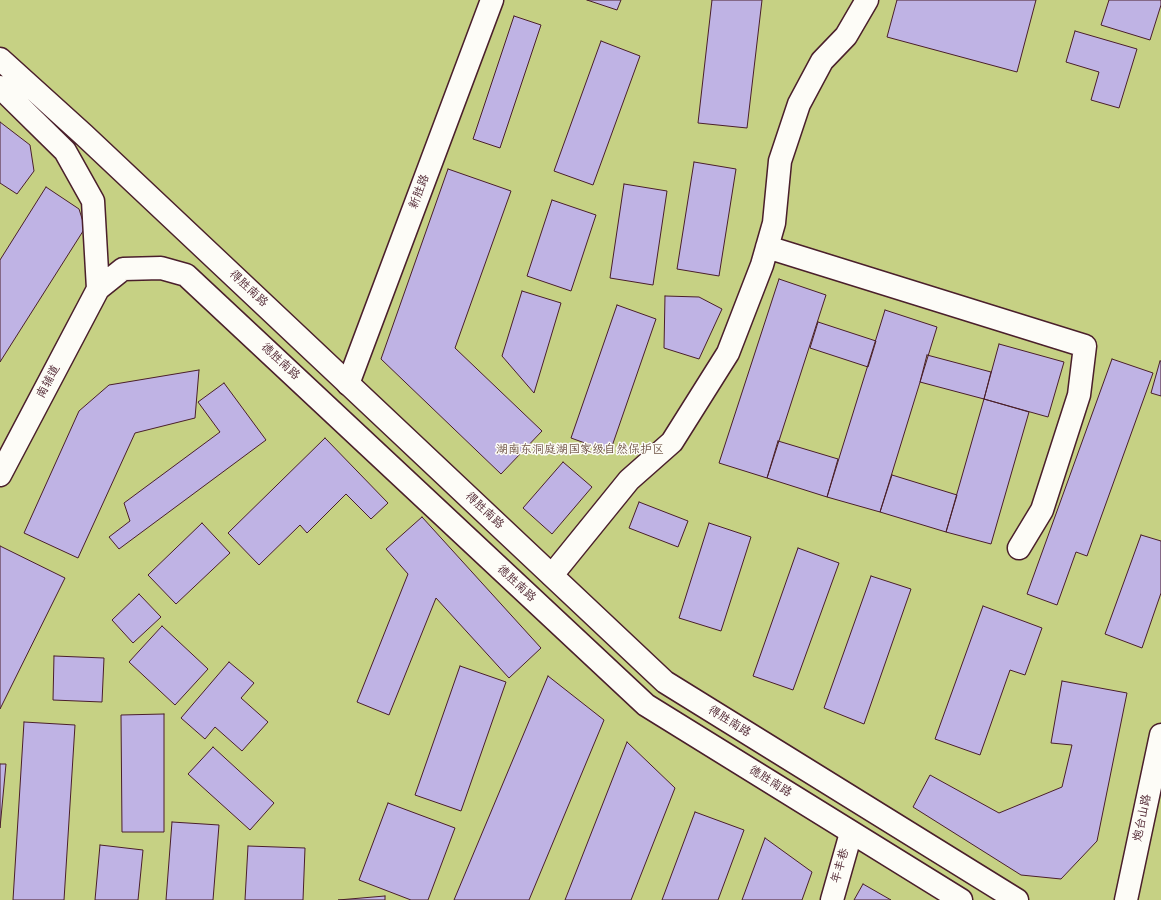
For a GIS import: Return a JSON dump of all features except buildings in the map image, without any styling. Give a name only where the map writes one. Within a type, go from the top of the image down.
[{"type":"main road","name":"新胜路","points":[[348,384],[492,0]]},
{"type":"main road","points":[[552,575],[629,480],[672,442],[728,353],[767,247],[774,223],[780,160],[799,104],[822,61],[846,36],[867,0]]},
{"type":"main road","name":"得胜南路","points":[[0,59],[90,140],[665,682],[1017,900]]},
{"type":"main road","points":[[0,87],[65,151],[93,201],[98,289]]},
{"type":"main road","points":[[767,247],[1085,346],[1078,395],[1042,510],[1019,548]]},
{"type":"main road","name":"德胜南路","points":[[98,289],[123,269],[160,268],[186,275],[646,705],[961,900]]},
{"type":"main road","name":"南辅道","points":[[0,475],[98,289]]},
{"type":"main road","name":"炮台山路","points":[[1126,900],[1161,735]]},
{"type":"main road","name":"年丰巷","points":[[832,900],[851,833]]},
{"type":"green space","name":"湖南东洞庭湖国家级自然保护区","points":[[0,0],[1161,0],[1161,900],[0,900]]}]
